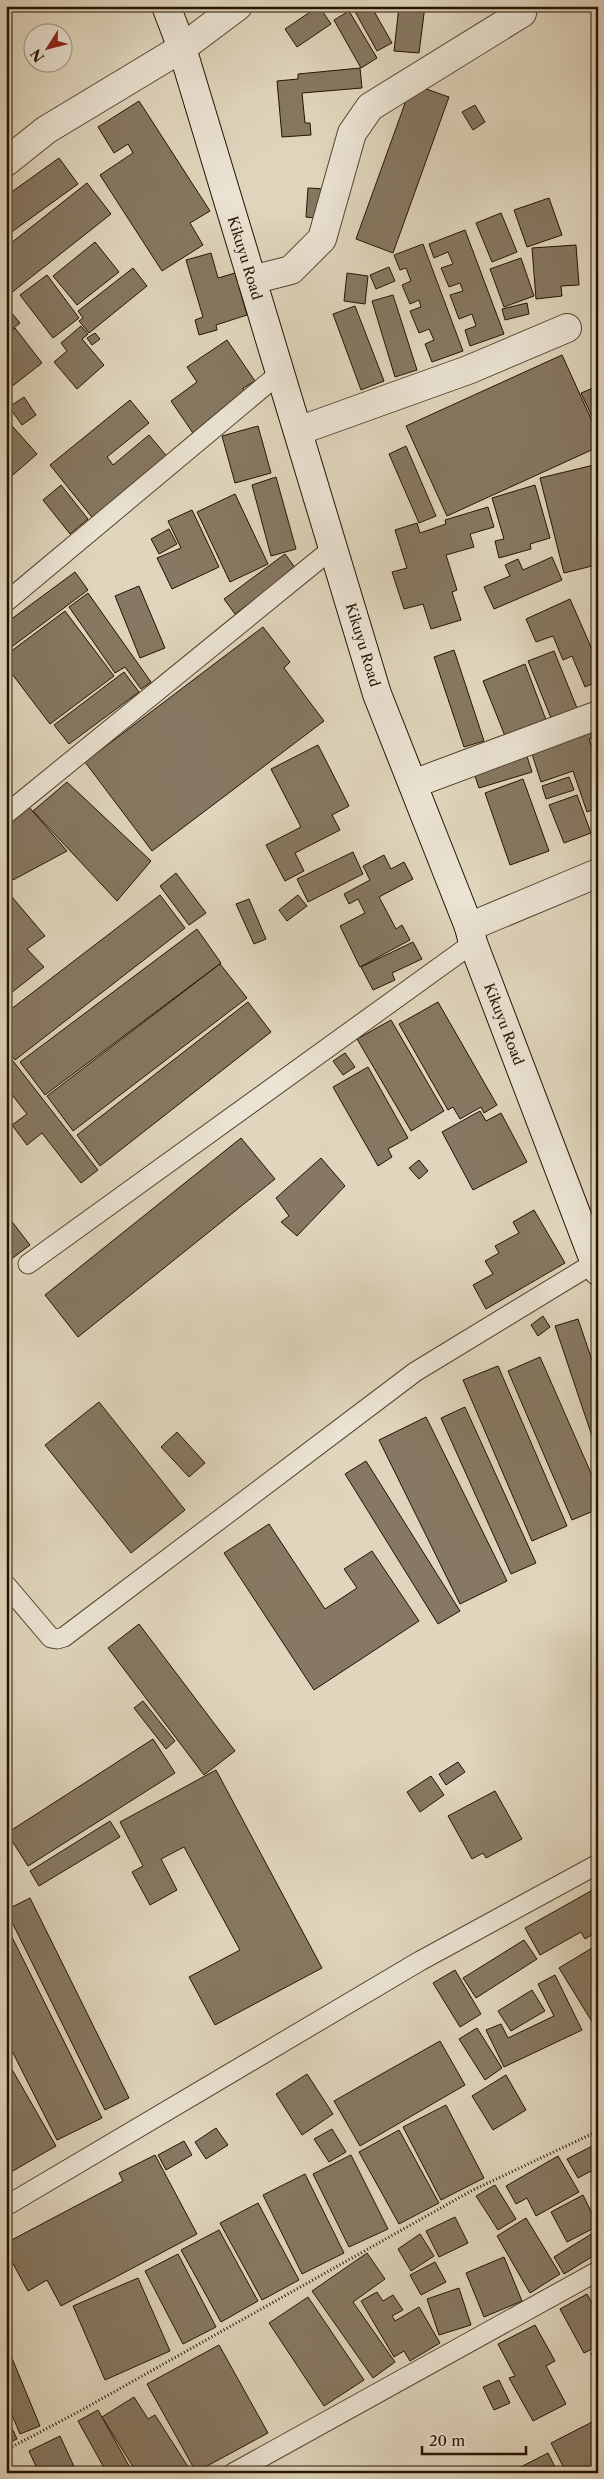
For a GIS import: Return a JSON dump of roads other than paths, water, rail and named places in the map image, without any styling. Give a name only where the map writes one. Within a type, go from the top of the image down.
[{"type":"main road","name":"Kikuyu Road","points":[[166,6],[182,48],[378,694],[596,1267]]},
{"type":"main road","points":[[6,162],[46,130],[182,48],[238,6]]},
{"type":"main road","points":[[252,280],[291,270],[322,239],[352,133],[370,107],[522,13]]},
{"type":"main road","points":[[298,431],[468,370],[567,328]]},
{"type":"main road","points":[[413,784],[598,716]]},
{"type":"main road","points":[[471,935],[598,873]]},
{"type":"lane","points":[[6,602],[280,373]]},
{"type":"lane","points":[[6,814],[333,548]]},
{"type":"lane","points":[[28,1264],[471,935]]},
{"type":"lane","points":[[6,1585],[51,1638],[57,1640],[64,1637],[415,1372],[596,1267]]},
{"type":"lane","points":[[6,2206],[420,1961],[598,1864]]},
{"type":"lane","points":[[233,2473],[598,2271]]}]
